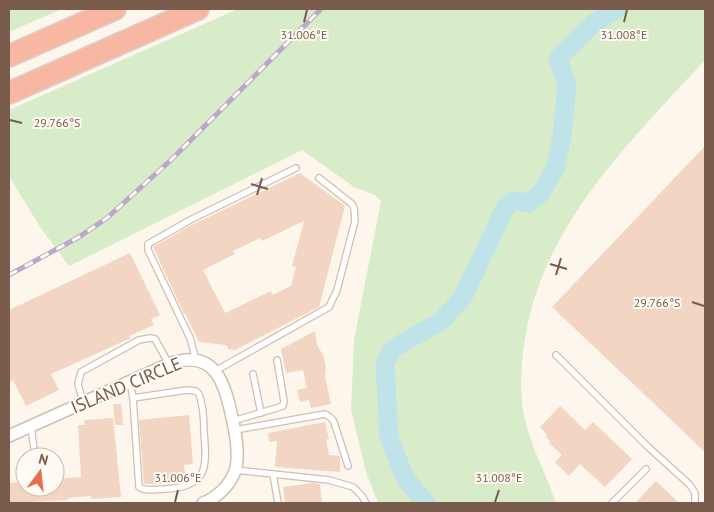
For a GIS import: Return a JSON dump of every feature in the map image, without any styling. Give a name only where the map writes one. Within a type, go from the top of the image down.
[{"type":"highway","points":[[9,56],[115,9]]},
{"type":"highway","points":[[9,93],[198,9]]},
{"type":"street","name":"ISLAND CIRCLE","points":[[9,436],[169,364],[186,359],[196,360],[208,365],[224,384],[234,425],[236,470]]},
{"type":"street","points":[[203,503],[222,491],[231,481],[236,470]]},
{"type":"lane","points":[[196,360],[190,338],[148,250],[148,244],[153,239],[192,218],[296,168]]},
{"type":"lane","points":[[214,371],[316,315],[332,303],[355,221],[355,214],[352,204],[319,178]]},
{"type":"lane","points":[[84,402],[78,384],[81,372],[139,340],[155,339],[169,364]]},
{"type":"lane","points":[[556,354],[646,445],[690,486],[695,493],[695,503]]},
{"type":"lane","points":[[234,425],[284,405],[277,360]]},
{"type":"lane","points":[[253,374],[261,413]]},
{"type":"lane","points":[[130,381],[133,398],[139,487],[144,490],[179,488],[190,485],[203,472],[206,466],[204,426],[198,394],[196,391],[187,390],[133,398]]},
{"type":"lane","points":[[234,425],[325,414],[334,422],[348,466]]},
{"type":"lane","points":[[32,426],[34,447]]},
{"type":"lane","points":[[612,503],[646,469]]},
{"type":"lane","points":[[236,470],[329,480],[345,484],[358,491],[366,503]]},
{"type":"lane","points":[[274,474],[278,503]]},
{"type":"green space","points":[[9,9],[62,9],[9,32]]},
{"type":"green space","points":[[238,9],[705,9],[705,60],[620,154],[594,187],[570,222],[550,258],[535,297],[525,339],[521,374],[522,401],[525,422],[533,446],[556,503],[378,503],[366,472],[351,410],[354,340],[381,201],[375,195],[354,187],[302,150],[69,266],[40,227],[9,176],[9,110]]},
{"type":"building","points":[[705,146],[705,452],[552,307]]},
{"type":"building","points":[[300,173],[345,206],[319,307],[233,351],[232,349],[229,350],[226,345],[199,342],[153,247],[188,227]],"holes":[[[304,221],[292,266],[296,267],[291,286],[272,295],[271,291],[225,313],[203,270],[235,254],[233,251],[260,238],[262,241]]]},
{"type":"building","points":[[130,253],[160,315],[151,319],[154,325],[129,336],[131,338],[51,374],[59,390],[26,406],[13,380],[9,382],[9,310]]},
{"type":"building","points":[[315,331],[317,345],[323,355],[326,367],[325,377],[331,404],[311,408],[309,400],[300,402],[297,390],[307,388],[303,370],[286,373],[281,349]]},
{"type":"building","points":[[113,404],[121,404],[123,425],[115,425]]},
{"type":"building","points":[[560,406],[585,430],[593,422],[632,459],[605,487],[580,464],[569,476],[555,462],[562,455],[549,443],[547,435],[540,427]]},
{"type":"building","points":[[189,415],[193,464],[184,465],[186,481],[144,484],[139,420]]},
{"type":"building","points":[[113,418],[121,497],[91,499],[91,496],[68,498],[68,500],[9,503],[9,483],[15,483],[15,497],[65,497],[65,478],[81,477],[78,425],[85,425],[84,420]]},
{"type":"building","points":[[325,422],[329,439],[326,440],[329,455],[340,456],[340,472],[275,467],[277,441],[269,442],[268,433]]},
{"type":"building","points":[[656,481],[679,503],[635,503]]},
{"type":"building","points":[[313,483],[320,484],[322,503],[285,503],[283,487]]},
{"type":"waterway","points":[[426,503],[405,478],[389,438],[385,362],[393,349],[440,322],[462,299],[505,208],[513,201],[528,203],[541,193],[555,169],[562,137],[567,85],[558,59],[594,23],[617,9]]},
{"type":"railway","points":[[9,275],[79,237],[107,218],[171,160],[321,9]]}]
